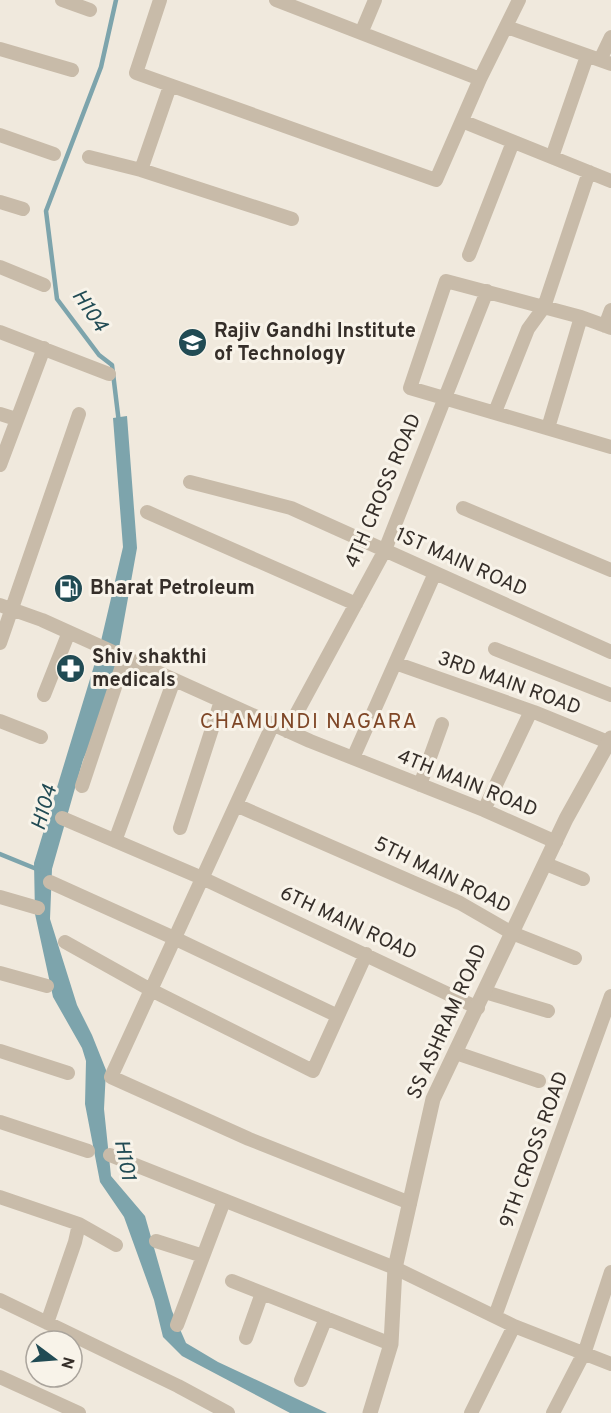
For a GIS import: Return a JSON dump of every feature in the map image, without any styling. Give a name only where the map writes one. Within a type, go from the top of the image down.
[{"type":"street","points":[[62,0],[90,10]]},
{"type":"street","points":[[160,0],[136,73],[436,180],[480,79],[519,0]]},
{"type":"street","points":[[276,0],[362,31],[480,79]]},
{"type":"street","points":[[362,31],[375,0]]},
{"type":"street","points":[[507,27],[599,60]]},
{"type":"street","points":[[552,157],[611,37]]},
{"type":"street","points":[[0,49],[72,70]]},
{"type":"street","points":[[141,170],[170,86]]},
{"type":"street","points":[[462,121],[611,181]]},
{"type":"street","points":[[0,135],[54,154]]},
{"type":"street","points":[[469,255],[513,142]]},
{"type":"street","points":[[89,158],[141,170],[292,219]]},
{"type":"street","points":[[495,412],[528,329],[544,307],[589,172]]},
{"type":"street","points":[[0,201],[22,209]]},
{"type":"street","points":[[0,267],[44,285]]},
{"type":"street","points":[[610,442],[548,428],[410,388],[446,281],[580,317],[608,327],[611,310]]},
{"type":"street","name":"4TH CROSS ROAD","points":[[287,731],[385,550],[487,291]]},
{"type":"street","points":[[548,428],[580,317]]},
{"type":"street","points":[[0,332],[109,374]]},
{"type":"street","points":[[0,465],[44,348]]},
{"type":"street","points":[[0,414],[16,419]]},
{"type":"street","points":[[0,643],[5,607],[80,414]]},
{"type":"street","name":"1ST MAIN ROAD","points":[[190,483],[291,508],[611,652]]},
{"type":"street","points":[[463,508],[611,570]]},
{"type":"street","points":[[147,512],[356,604]]},
{"type":"street","points":[[353,758],[435,573]]},
{"type":"street","name":"4TH MAIN ROAD","points":[[5,607],[69,632],[287,731],[484,810],[556,842]]},
{"type":"street","points":[[44,695],[69,632]]},
{"type":"street","points":[[495,649],[611,695]]},
{"type":"street","points":[[82,786],[125,657]]},
{"type":"street","name":"3RD MAIN ROAD","points":[[395,663],[609,740]]},
{"type":"street","points":[[114,841],[174,680]]},
{"type":"street","points":[[180,828],[221,701]]},
{"type":"street","points":[[484,810],[531,711]]},
{"type":"street","points":[[0,721],[41,737]]},
{"type":"street","points":[[273,724],[111,1077],[249,1139],[410,1203]]},
{"type":"street","points":[[420,785],[442,724]]},
{"type":"street","name":"SS ASHRAM ROAD","points":[[370,1413],[391,1344],[395,1268],[433,1099],[556,842],[609,740]]},
{"type":"street","name":"5TH MAIN ROAD","points":[[236,805],[460,903],[512,933],[575,958]]},
{"type":"street","name":"6TH MAIN ROAD","points":[[62,818],[202,878],[478,1008]]},
{"type":"street","points":[[546,864],[584,879]]},
{"type":"street","points":[[50,882],[338,1016]]},
{"type":"street","points":[[0,897],[38,908]]},
{"type":"street","points":[[65,942],[151,990],[313,1071],[366,954]]},
{"type":"street","points":[[0,974],[47,986]]},
{"type":"street","points":[[485,992],[548,1011]]},
{"type":"street","name":"9TH CROSS ROAD","points":[[495,1316],[611,996]]},
{"type":"street","points":[[0,1051],[68,1073]]},
{"type":"street","points":[[456,1053],[539,1081]]},
{"type":"street","points":[[0,1122],[88,1151]]},
{"type":"street","points":[[110,1155],[395,1268],[514,1326],[611,1364]]},
{"type":"street","points":[[0,1197],[79,1224],[116,1245]]},
{"type":"street","points":[[177,1325],[225,1201]]},
{"type":"street","points":[[47,1323],[79,1224]]},
{"type":"street","points":[[156,1241],[203,1257]]},
{"type":"street","points":[[554,1413],[585,1352],[611,1272]]},
{"type":"street","points":[[232,1281],[391,1344]]},
{"type":"street","points":[[246,1338],[262,1293]]},
{"type":"street","points":[[0,1300],[228,1413]]},
{"type":"street","points":[[301,1380],[326,1318]]},
{"type":"street","points":[[471,1413],[514,1326]]},
{"type":"street","points":[[0,1377],[79,1413]]},
{"type":"water","points":[[127,416],[137,548],[119,648],[101,641],[123,547],[113,418]]},
{"type":"water","points":[[97,656],[118,663],[100,721],[83,760],[52,869],[50,919],[77,1005],[106,1070],[104,1109],[111,1176],[145,1216],[172,1311],[186,1343],[218,1362],[327,1413],[290,1413],[182,1356],[163,1337],[154,1300],[124,1217],[100,1182],[85,1104],[86,1061],[82,1048],[53,997],[35,914],[34,863]]},
{"type":"waterway","name":"H104","points":[[116,0],[101,67],[46,211],[57,299],[99,355],[112,365],[119,423]]},
{"type":"waterway","name":"H101","points":[[0,854],[39,870]]},
{"type":"place","name":"Rajiv Gandhi Institute of Technology","points":[[193,343]]},
{"type":"place","name":"Bharat Petroleum","points":[[69,589]]},
{"type":"place","name":"Shiv shakthi medicals","points":[[71,669]]},
{"type":"district","name":"CHAMUNDI NAGARA","points":[[309,722]]}]
